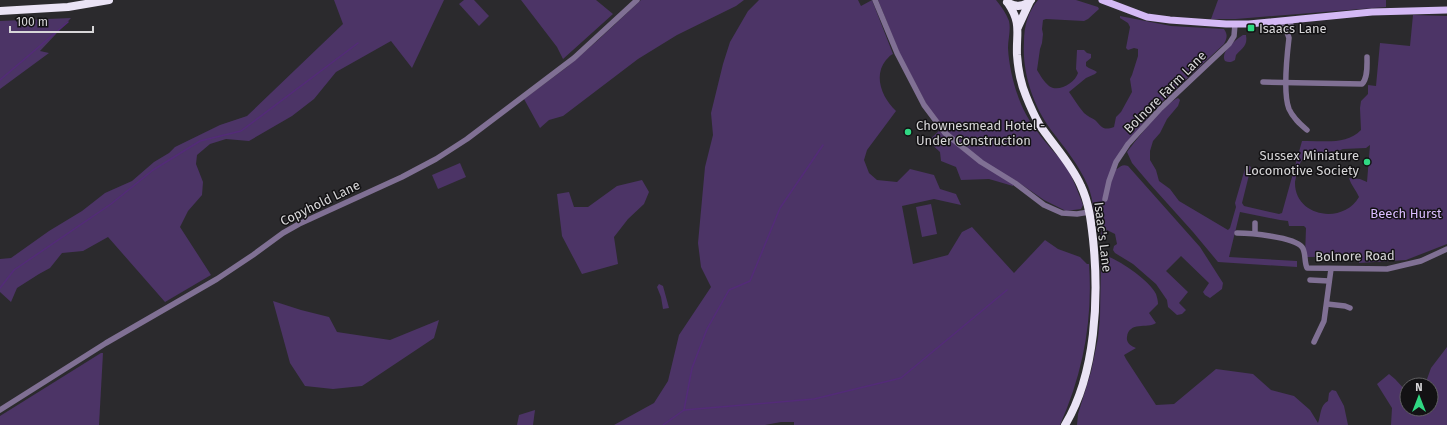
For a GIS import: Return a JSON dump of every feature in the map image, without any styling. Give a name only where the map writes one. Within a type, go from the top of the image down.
[{"type":"highway","points":[[0,11],[68,7],[109,0]]},
{"type":"highway","points":[[1006,2],[1017,6],[1022,6],[1031,1]]},
{"type":"highway","name":"Isaac's Lane","points":[[1018,27],[1031,1]]},
{"type":"highway","name":"Isaac's Lane","points":[[1006,2],[1012,10],[1018,27],[1017,56],[1026,95],[1040,124],[1066,158],[1074,172],[1081,186],[1089,212],[1096,284],[1092,338],[1085,375],[1071,421],[1065,425]]},
{"type":"main road","points":[[1102,0],[1147,17],[1235,24],[1372,12],[1447,10]]},
{"type":"street","name":"Copyhold Lane","points":[[0,410],[106,343],[216,279],[283,233],[299,224],[402,177],[436,158],[467,138],[574,58],[637,0]]},
{"type":"street","points":[[875,0],[897,53],[924,105],[946,133],[981,162],[1015,183],[1044,205],[1062,213],[1077,214],[1089,212]]},
{"type":"street","points":[[1290,20],[1291,26],[1288,33],[1287,98],[1290,110],[1294,117],[1307,130]]},
{"type":"street","points":[[1269,22],[1280,24],[1288,33]]},
{"type":"street","name":"Bolnore Farm Lane","points":[[1104,199],[1116,162],[1128,144],[1161,108],[1229,44],[1234,36],[1235,24]]},
{"type":"street","points":[[1263,82],[1362,84],[1364,82],[1367,57]]},
{"type":"street","points":[[1237,233],[1255,234],[1255,223]]},
{"type":"street","name":"Bolnore Road","points":[[1255,234],[1292,241],[1299,244],[1303,248],[1305,264],[1308,268],[1387,269],[1414,263],[1447,249]]},
{"type":"street","points":[[1314,342],[1324,321],[1331,269]]},
{"type":"street","points":[[1310,280],[1329,281]]},
{"type":"street","points":[[1327,304],[1350,308]]},
{"type":"green space","points":[[334,0],[444,0],[412,68],[391,41],[336,72],[314,99],[292,116],[249,141],[226,139],[210,144],[197,155],[196,164],[203,182],[202,195],[188,211],[180,227],[211,275],[165,302],[108,237],[83,251],[62,253],[50,268],[17,288],[11,302],[0,292],[0,259],[11,258],[49,231],[82,211],[105,193],[132,181],[154,162],[169,153],[175,147],[220,125],[247,116],[343,24]]},
{"type":"green space","points":[[464,0],[474,0],[489,16],[479,26],[459,4]]},
{"type":"green space","points":[[521,0],[596,0],[613,14],[563,59],[557,47]]},
{"type":"green space","points":[[641,0],[744,0],[736,6],[677,35],[638,59],[563,116],[549,120],[540,128],[524,99],[567,67]]},
{"type":"green space","points":[[759,0],[858,0],[861,6],[872,0],[893,54],[882,66],[880,73],[881,87],[887,100],[896,111],[867,150],[864,160],[869,173],[877,180],[897,182],[910,169],[934,175],[940,189],[956,194],[961,205],[934,199],[902,206],[913,264],[948,255],[962,232],[972,227],[1014,273],[1045,240],[1058,249],[1080,257],[1087,264],[1089,264],[1090,285],[1088,326],[1085,346],[1075,386],[1060,425],[794,425],[794,422],[781,422],[765,425],[614,425],[654,403],[668,381],[679,335],[711,287],[701,267],[698,243],[705,167],[713,135],[711,113],[730,42],[748,11]]},
{"type":"green space","points":[[878,0],[996,0],[1010,24],[1008,48],[1009,62],[1014,84],[1021,104],[1026,115],[1037,131],[1066,166],[1083,205],[1081,209],[1066,211],[1044,200],[1015,180],[1013,186],[989,179],[961,180],[956,167],[941,161],[940,152],[928,141],[940,130],[899,52]]},
{"type":"green space","points":[[1038,0],[1076,0],[1098,7],[1099,9],[1084,21],[1043,20],[1042,43],[1037,70],[1049,86],[1053,88],[1061,88],[1070,83],[1078,73],[1076,69],[1077,50],[1084,50],[1091,54],[1091,58],[1086,62],[1086,66],[1097,72],[1086,78],[1069,92],[1084,113],[1107,129],[1114,127],[1116,117],[1121,112],[1132,92],[1130,79],[1138,56],[1138,49],[1134,48],[1128,50],[1126,48],[1130,27],[1128,23],[1120,18],[1120,16],[1171,26],[1224,29],[1226,33],[1227,36],[1224,44],[1150,113],[1148,118],[1122,148],[1112,168],[1117,169],[1123,165],[1128,166],[1200,247],[1223,283],[1222,289],[1210,298],[1205,295],[1203,292],[1209,283],[1181,256],[1166,271],[1188,292],[1179,303],[1186,310],[1182,314],[1177,315],[1168,307],[1167,300],[1156,284],[1133,264],[1115,253],[1113,250],[1114,246],[1117,244],[1115,234],[1107,230],[1102,241],[1100,240],[1102,230],[1097,228],[1088,186],[1076,164],[1051,130],[1039,110],[1027,77],[1024,54],[1024,36],[1026,25],[1029,14]]},
{"type":"green space","points":[[1218,0],[1386,0],[1386,7],[1236,19],[1211,19]]},
{"type":"green space","name":"Beech Hurst","points":[[1413,15],[1447,16],[1447,244],[1406,260],[1359,263],[1359,257],[1307,257],[1305,256],[1306,228],[1304,226],[1289,226],[1288,221],[1240,212],[1229,257],[1297,261],[1297,267],[1218,262],[1132,163],[1127,152],[1159,114],[1172,101],[1178,98],[1180,100],[1178,106],[1167,119],[1160,133],[1153,141],[1150,151],[1150,160],[1156,170],[1159,181],[1170,189],[1179,201],[1228,230],[1230,228],[1236,207],[1235,203],[1246,165],[1248,165],[1251,167],[1242,203],[1244,206],[1279,214],[1282,213],[1302,141],[1341,140],[1355,135],[1361,130],[1361,101],[1368,94],[1368,85],[1376,86],[1380,43],[1410,46]],"holes":[[[1370,145],[1367,182],[1360,179],[1349,178],[1359,197],[1352,206],[1331,214],[1311,210],[1302,203],[1297,194],[1295,182],[1301,161],[1315,153],[1338,151],[1343,149],[1366,148]]]},
{"type":"green space","points":[[71,18],[40,51],[49,53],[0,89],[0,21]]},
{"type":"green space","points":[[1243,35],[1246,35],[1246,42],[1236,55],[1235,60],[1230,62],[1225,61],[1224,58],[1226,50],[1232,43]]},
{"type":"green space","points":[[460,163],[466,177],[438,189],[432,175]]},
{"type":"green space","points":[[642,180],[649,192],[644,204],[628,219],[614,237],[618,264],[582,274],[562,236],[557,194],[569,192],[574,207],[588,207],[617,186]]},
{"type":"green space","points":[[931,204],[937,234],[922,237],[916,207]]},
{"type":"green space","points":[[1109,257],[1128,267],[1148,283],[1153,289],[1158,300],[1158,304],[1149,313],[1156,323],[1152,325],[1135,327],[1128,332],[1128,343],[1136,348],[1124,355],[1156,405],[1174,404],[1216,369],[1253,374],[1271,390],[1294,396],[1310,410],[1318,423],[1323,405],[1328,401],[1329,393],[1332,390],[1336,391],[1344,406],[1348,425],[1077,425],[1078,414],[1091,372],[1098,338],[1101,262],[1103,258]]},
{"type":"green space","points":[[659,284],[663,286],[669,308],[663,309],[661,297],[657,287]]},
{"type":"green space","points":[[273,301],[329,317],[337,332],[390,340],[439,320],[434,338],[362,386],[333,389],[305,386],[290,363]]},
{"type":"green space","points":[[1447,347],[1447,425],[1391,425],[1392,408],[1377,384],[1389,374],[1399,383],[1399,417],[1439,417],[1439,377],[1428,377],[1431,368]]},
{"type":"green space","points":[[103,353],[99,425],[0,425],[0,416]]},
{"type":"green space","points":[[535,410],[533,425],[517,425],[519,415]]},
{"type":"waterway","points":[[0,80],[68,22]]},
{"type":"waterway","points":[[0,288],[14,270],[111,204],[153,170],[200,141],[241,131],[358,43]]},
{"type":"waterway","points":[[684,410],[692,368],[707,329],[729,290],[750,281],[780,208],[823,145]]},
{"type":"waterway","points":[[663,425],[684,410],[814,399],[901,378],[1007,290]]},
{"type":"place","name":"Isaacs Lane","points":[[1251,28]]},
{"type":"place","name":"Chownesmead Hotel - Under Construction","points":[[908,132]]},
{"type":"place","name":"Sussex Miniature Locomotive Society","points":[[1367,162]]}]
